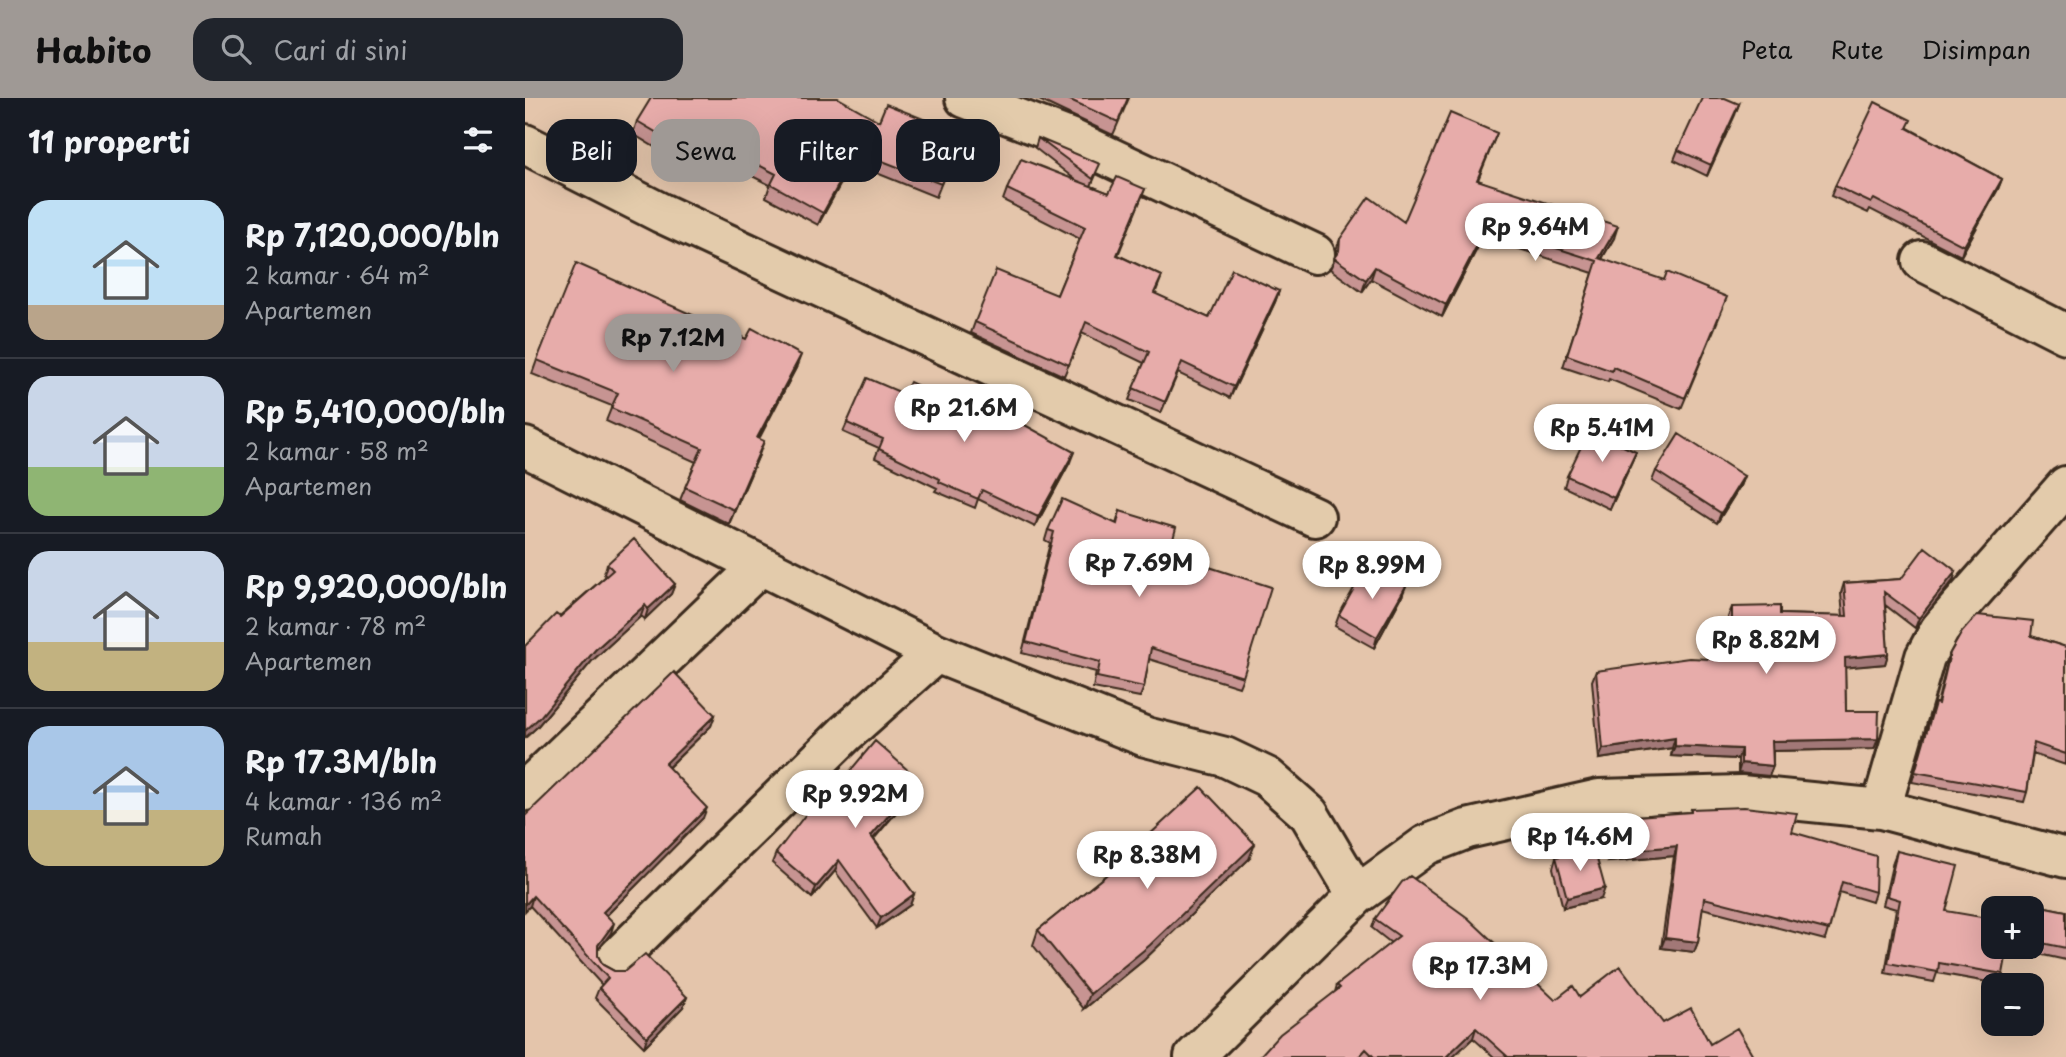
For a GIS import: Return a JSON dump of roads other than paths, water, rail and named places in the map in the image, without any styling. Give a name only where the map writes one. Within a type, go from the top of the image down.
[{"type":"street","points":[[965,98],[1069,138],[1315,254]]},
{"type":"street","points":[[525,144],[661,213],[1315,517]]},
{"type":"street","points":[[1922,261],[2066,334]]},
{"type":"street","points":[[525,447],[936,653],[1146,737],[1225,757],[1268,778],[1309,814],[1357,894]]},
{"type":"street","points":[[1881,809],[1925,657],[1940,629],[2066,486]]},
{"type":"street","points":[[525,791],[760,566]]},
{"type":"street","points":[[615,960],[846,733],[936,653]]},
{"type":"street","points":[[1194,1057],[1357,894],[1426,845],[1467,829],[1599,799],[1741,795],[1881,809],[2066,858]]}]
